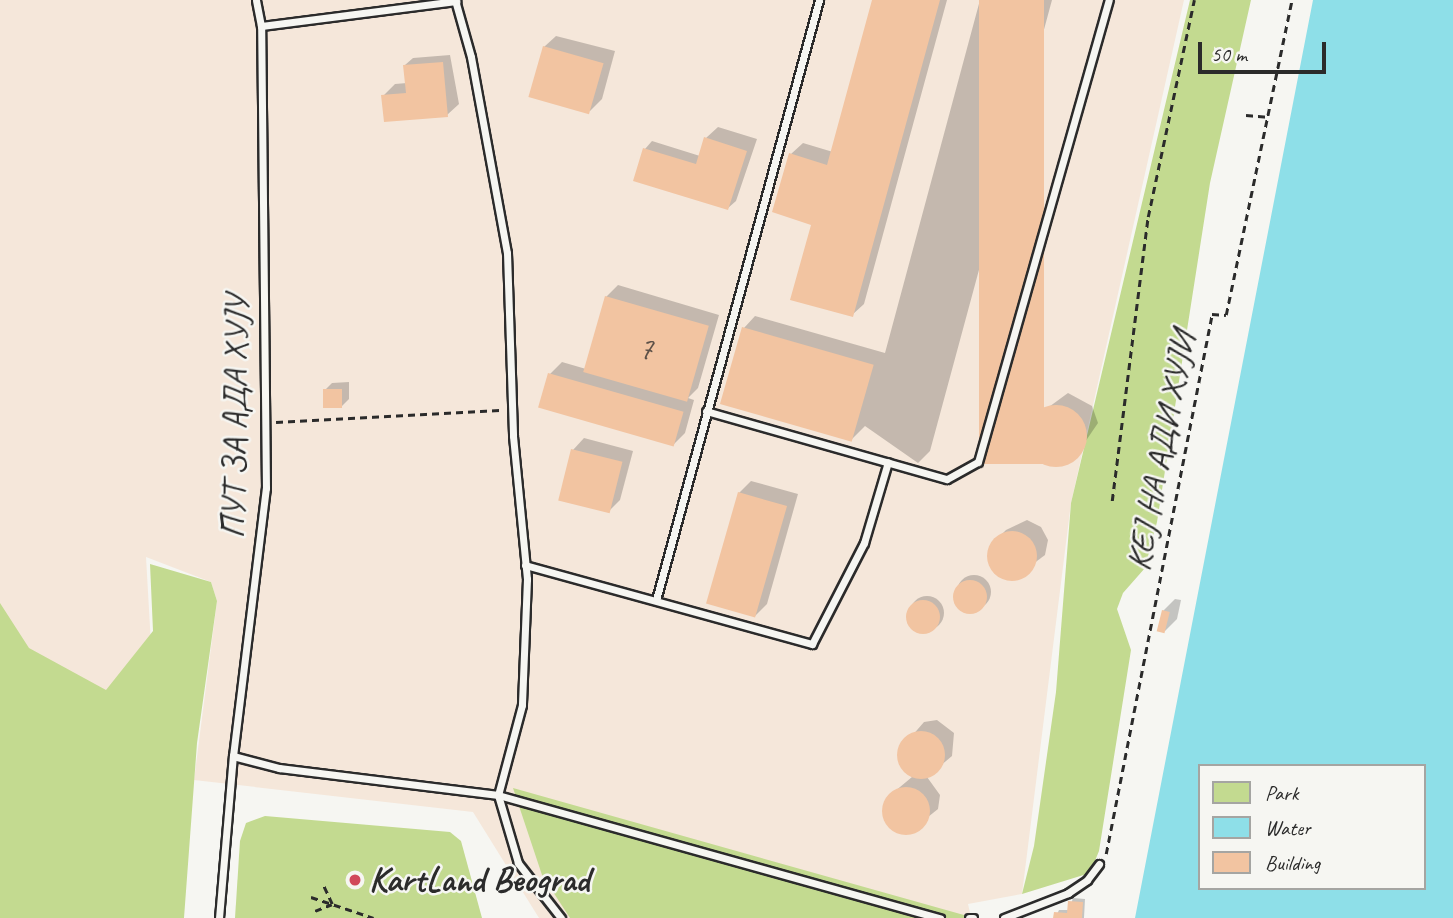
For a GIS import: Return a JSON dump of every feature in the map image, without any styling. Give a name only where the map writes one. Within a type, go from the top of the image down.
[{"type":"lane","name":"ПУТ ЗА АДА ХУЈУ","points":[[219,918],[233,755],[267,488],[261,26],[256,0]]},
{"type":"lane","points":[[261,26],[456,0],[471,57],[507,253],[513,410],[525,565],[522,705],[498,795],[518,863],[561,918]]},
{"type":"lane","points":[[656,600],[818,0]]},
{"type":"lane","points":[[706,411],[947,479],[978,462],[1109,0]]},
{"type":"lane","points":[[525,565],[812,644],[864,543],[888,462]]},
{"type":"lane","points":[[233,755],[279,768],[498,795],[940,918]]},
{"type":"lane","points":[[1004,918],[1068,893],[1087,880],[1102,861]]},
{"type":"path","points":[[1112,501],[1148,217],[1194,0]]},
{"type":"path","name":"КЕЈ НА АДИ ХУЈИ","points":[[1102,861],[1212,314],[1226,315],[1292,0]]},
{"type":"path","points":[[1245,115],[1267,117]]},
{"type":"path","points":[[266,423],[513,410]]},
{"type":"path","points":[[322,883],[332,904]]},
{"type":"path","points":[[311,897],[374,918]]},
{"type":"path","points":[[315,911],[332,904]]},
{"type":"shaded area","points":[[0,0],[1184,0],[1071,503],[1022,894],[968,904],[971,917],[976,918],[539,918],[473,812],[194,780],[217,601],[211,582],[146,557],[158,767],[151,810],[0,918]]},
{"type":"green space","points":[[1190,0],[1251,0],[1210,183],[1157,522],[1145,568],[1123,593],[1117,609],[1131,650],[1099,851],[1090,873],[1022,894],[1034,846],[1056,692],[1071,503]]},
{"type":"green space","points":[[150,564],[211,582],[217,601],[197,743],[184,918],[0,918],[0,603],[29,648],[106,690],[153,631]]},
{"type":"green space","points":[[513,788],[976,918],[570,918],[542,875]]},
{"type":"green space","name":"KartLand Beograd","points":[[265,816],[450,832],[461,841],[482,918],[235,918],[240,841],[246,823]]},
{"type":"water","points":[[1313,0],[1453,0],[1453,918],[1135,918]]},
{"type":"building","points":[[872,0],[940,0],[853,317],[790,300],[811,225],[772,212],[789,153],[827,165]]},
{"type":"building","points":[[979,0],[1044,0],[1044,464],[979,464]]},
{"type":"building","points":[[543,46],[604,63],[589,114],[528,97]]},
{"type":"building","points":[[443,62],[448,117],[384,122],[381,95],[406,93],[403,65]]},
{"type":"building","points":[[704,137],[747,151],[728,210],[633,181],[643,148],[696,164]]},
{"type":"building","points":[[605,296],[709,326],[687,402],[583,372]]},
{"type":"building","points":[[742,327],[874,365],[852,442],[720,404]]},
{"type":"building","points":[[548,373],[684,412],[674,446],[538,408]]},
{"type":"building","points":[[323,389],[342,389],[342,408],[323,408]]},
{"type":"building","points":[[1050,405],[1062,405],[1078,414],[1085,424],[1085,448],[1078,458],[1062,467],[1050,467],[1039,462],[1030,453],[1025,442],[1025,430],[1030,419],[1039,410]]},
{"type":"building","points":[[571,449],[622,462],[610,513],[558,500]]},
{"type":"building","points":[[738,492],[787,506],[755,618],[706,604]]},
{"type":"building","points":[[1012,531],[1029,539],[1037,556],[1029,573],[1012,581],[995,573],[987,556],[995,539]]},
{"type":"building","points":[[970,580],[982,585],[987,597],[982,609],[970,614],[958,609],[953,597],[958,585]]},
{"type":"building","points":[[923,600],[935,605],[940,617],[935,629],[923,634],[911,629],[906,617],[911,605]]},
{"type":"building","points":[[1162,610],[1170,612],[1164,633],[1157,631]]},
{"type":"building","points":[[921,731],[938,738],[945,755],[938,772],[921,779],[904,772],[897,755],[904,738]]},
{"type":"building","points":[[906,787],[923,794],[930,811],[923,828],[906,835],[889,828],[882,811],[889,794]]},
{"type":"building","points":[[1068,901],[1083,902],[1082,918],[1053,918],[1054,912],[1067,913]]},
{"type":"place","name":"KartLand Beograd","points":[[355,880]]}]
